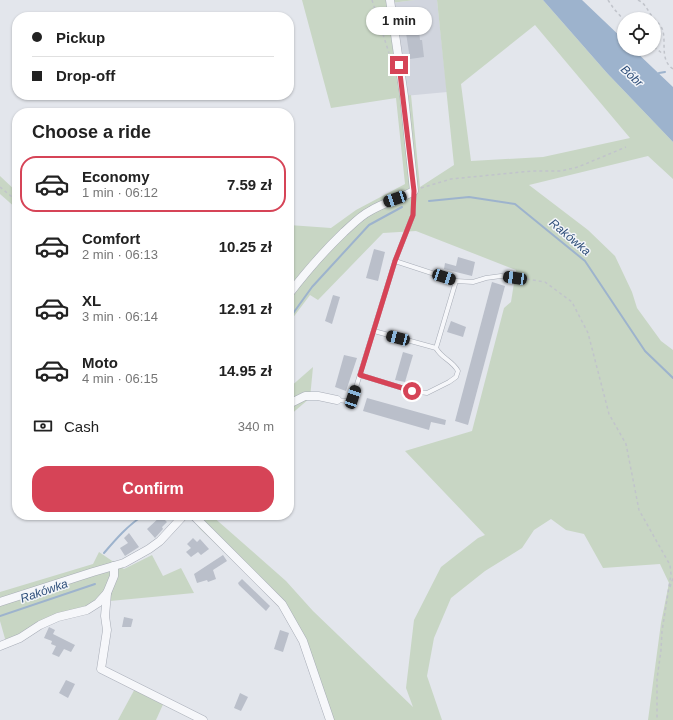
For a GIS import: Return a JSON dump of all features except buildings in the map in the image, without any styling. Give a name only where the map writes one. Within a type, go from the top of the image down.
[{"type":"street","points":[[294,288],[322,253],[368,211],[414,191],[404,96],[390,0]]},
{"type":"street","points":[[294,402],[305,396],[318,396],[337,400]]},
{"type":"street","points":[[0,602],[124,563],[160,541],[179,520]]},
{"type":"street","points":[[198,520],[282,604],[303,641],[330,720]]},
{"type":"street","points":[[114,566],[114,576],[107,593],[105,616],[107,630],[101,669],[203,720]]},
{"type":"street","points":[[87,610],[98,603],[107,593]]},
{"type":"street","points":[[0,646],[20,638],[40,625],[58,617],[87,610],[99,610],[105,616]]},
{"type":"lane","points":[[337,400],[347,401],[353,397],[395,261],[413,215],[414,191]]},
{"type":"lane","points":[[395,261],[456,282],[473,282],[501,276],[515,278]]},
{"type":"lane","points":[[360,375],[412,391],[427,392],[449,382],[456,377],[458,370],[454,365],[440,356],[436,348],[456,282]]},
{"type":"lane","points":[[374,331],[436,348]]},
{"type":"path","points":[[372,0],[392,59]]},
{"type":"path","points":[[608,0],[617,12]]},
{"type":"path","points":[[638,0],[644,3],[652,16],[660,24],[663,31],[663,54],[670,67],[673,69]]},
{"type":"path","points":[[414,191],[430,184],[451,179],[532,171],[561,172],[578,167],[626,147]]},
{"type":"path","points":[[0,187],[12,197]]},
{"type":"path","points":[[515,278],[545,282],[572,302],[588,333],[610,414],[626,444],[640,510],[670,565],[671,574],[662,631],[657,679],[657,720]]},
{"type":"path","points":[[668,592],[673,578]]},
{"type":"shaded area","points":[[415,0],[437,0],[447,92],[404,96],[391,3]]},
{"type":"green space","points":[[302,0],[415,0],[391,3],[404,96],[411,95],[420,187],[454,165],[437,0],[543,0],[607,73],[673,142],[673,179],[648,156],[529,185],[588,230],[615,256],[632,292],[637,308],[661,341],[673,350],[673,720],[648,720],[661,623],[669,583],[660,564],[603,568],[584,534],[566,530],[551,519],[534,530],[522,548],[485,571],[451,598],[434,638],[427,676],[442,720],[328,720],[304,650],[277,600],[200,529],[193,520],[217,520],[286,581],[313,611],[413,707],[406,688],[414,620],[441,567],[478,538],[485,535],[405,451],[472,431],[504,308],[511,302],[516,270],[416,231],[383,233],[318,300],[310,295],[294,316],[294,225],[331,228],[356,210],[405,184],[396,98],[331,108]],"holes":[[[535,25],[630,138],[543,157],[471,161],[461,84]]]},
{"type":"green space","points":[[0,176],[12,187],[12,205],[0,194]]},
{"type":"green space","points":[[313,367],[310,398],[294,412],[294,384]]},
{"type":"green space","points":[[99,552],[124,569],[152,555],[163,576],[181,568],[194,593],[110,601],[44,619],[6,642],[0,621],[0,592],[93,564]]},
{"type":"green space","points":[[138,683],[165,700],[156,720],[118,720]]},
{"type":"water","name":"Bóbr","points":[[543,0],[582,0],[617,33],[617,56],[640,56],[673,87],[673,142],[607,73]]},
{"type":"waterway","points":[[659,73],[665,72]]},
{"type":"waterway","name":"Rakówka","points":[[429,201],[469,197],[515,204],[585,261],[645,351],[673,378]]},
{"type":"waterway","name":"Rakówka","points":[[294,312],[312,287],[369,225],[402,207]]},
{"type":"waterway","name":"Rakówka","points":[[104,553],[118,537],[137,520]]},
{"type":"waterway","name":"Rakówka","points":[[0,616],[95,584]]},
{"type":"route","points":[[399,65],[404,96],[414,191],[413,215],[395,261],[360,375],[412,391]]}]
